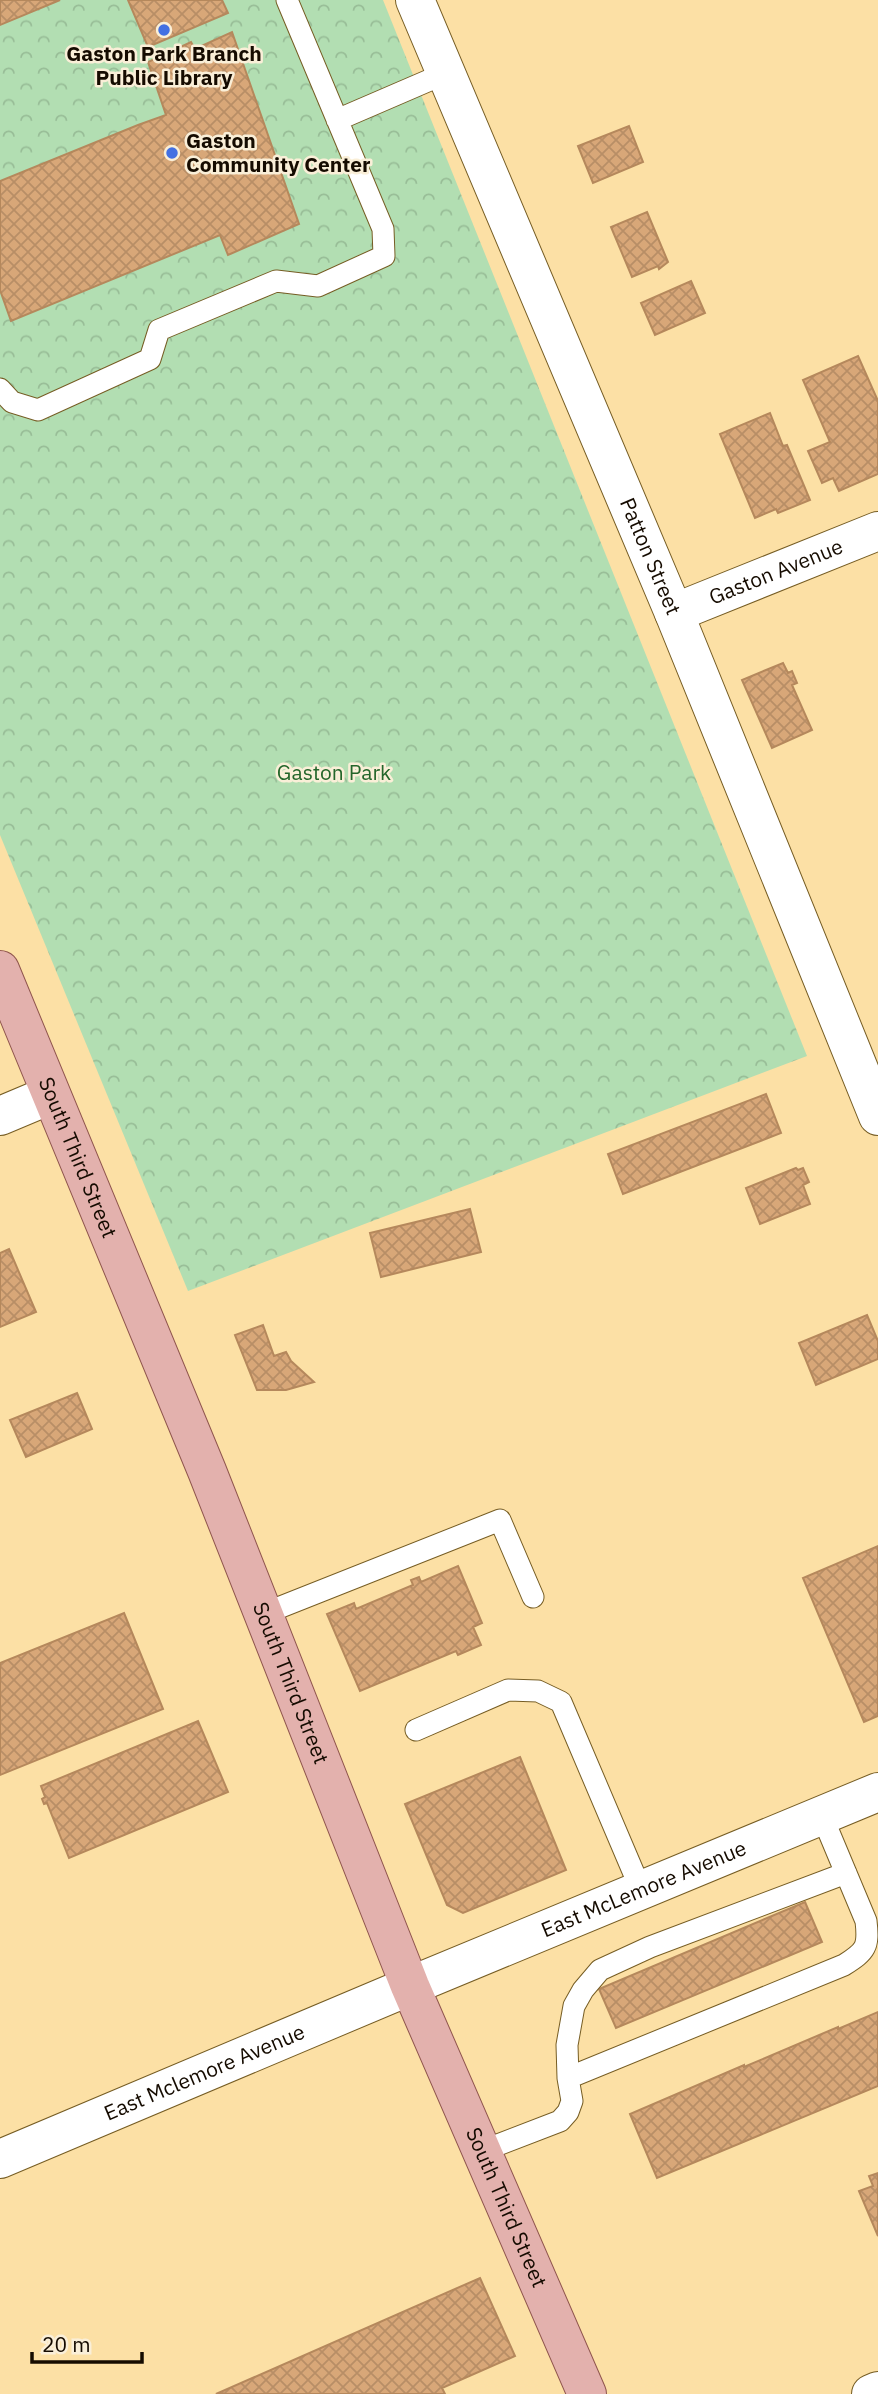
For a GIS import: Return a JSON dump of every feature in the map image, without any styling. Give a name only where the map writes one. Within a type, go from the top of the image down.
[{"type":"main road","name":"South Third Street","points":[[0,970],[207,1471],[410,1986],[587,2394]]},
{"type":"street","name":"Patton Street","points":[[415,0],[674,613],[878,1116]]},
{"type":"street","name":"Gaston Avenue","points":[[674,613],[878,531]]},
{"type":"street","points":[[0,1116],[50,1095]]},
{"type":"street","name":"East McLemore Avenue","points":[[410,1986],[878,1792]]},
{"type":"street","name":"East Mclemore Avenue","points":[[0,2159],[410,1986]]},
{"type":"street","points":[[871,2394],[878,2391]]},
{"type":"lane","points":[[0,389],[12,402],[38,410],[150,359],[159,330],[276,281],[318,285],[384,256],[383,229],[287,0]]},
{"type":"lane","points":[[337,120],[446,73]]},
{"type":"lane","points":[[264,1614],[500,1520],[533,1597]]},
{"type":"lane","points":[[416,1730],[508,1690],[538,1691],[561,1702],[641,1890]]},
{"type":"lane","points":[[568,2078],[844,1965],[863,1953],[868,1940],[866,1921],[822,1816]]},
{"type":"lane","points":[[482,2151],[560,2122],[568,2112],[572,2101],[567,2045],[574,2006],[600,1970],[650,1947],[846,1873]]},
{"type":"green space","name":"Gaston Park","points":[[0,0],[383,0],[807,1056],[188,1291],[0,835]]},
{"type":"building","name":"Gaston Park Branch Public Library","points":[[0,0],[60,0],[0,25]]},
{"type":"building","name":"Gaston Park Branch Public Library","points":[[128,0],[222,0],[228,13],[148,47]]},
{"type":"building","name":"Gaston Community Center","points":[[232,32],[299,224],[228,255],[220,235],[11,321],[0,290],[0,181],[166,115],[148,62],[191,42],[195,49]]},
{"type":"building","points":[[629,126],[643,162],[593,183],[578,146]]},
{"type":"building","points":[[647,212],[668,262],[659,269],[658,266],[632,277],[611,227]]},
{"type":"building","points":[[691,281],[705,313],[655,335],[641,303]]},
{"type":"building","points":[[858,356],[878,401],[878,474],[839,491],[833,478],[822,483],[808,451],[830,442],[803,380]]},
{"type":"building","points":[[770,413],[810,500],[778,513],[776,509],[755,518],[720,434]]},
{"type":"building","points":[[783,663],[788,673],[792,671],[797,683],[792,685],[812,730],[772,748],[742,680]]},
{"type":"building","points":[[766,1094],[781,1133],[623,1194],[608,1154]]},
{"type":"building","points":[[796,1168],[803,1168],[809,1182],[803,1185],[810,1204],[760,1224],[746,1188]]},
{"type":"building","points":[[470,1209],[481,1252],[381,1277],[370,1233]]},
{"type":"building","points":[[9,1249],[36,1312],[0,1327],[0,1253]]},
{"type":"building","points":[[867,1315],[878,1341],[878,1359],[816,1385],[799,1343]]},
{"type":"building","points":[[263,1325],[274,1356],[286,1352],[291,1361],[314,1382],[286,1390],[257,1390],[235,1335]]},
{"type":"building","points":[[77,1393],[92,1429],[26,1457],[10,1420]]},
{"type":"building","points":[[878,1546],[878,1716],[864,1722],[803,1578]]},
{"type":"building","points":[[458,1566],[482,1623],[473,1627],[481,1645],[458,1655],[456,1651],[360,1691],[327,1614],[354,1603],[356,1609],[413,1585],[411,1580],[419,1577],[421,1582]]},
{"type":"building","points":[[124,1613],[163,1709],[0,1775],[0,1663]]},
{"type":"building","points":[[198,1721],[228,1792],[69,1858],[47,1803],[44,1804],[42,1799],[45,1797],[41,1786]]},
{"type":"building","points":[[520,1757],[566,1870],[463,1913],[447,1905],[405,1804]]},
{"type":"building","points":[[805,1902],[822,1942],[616,2028],[599,1989]]},
{"type":"building","points":[[878,2012],[878,2086],[657,2178],[630,2114]]},
{"type":"building","points":[[878,2173],[878,2236],[859,2191],[873,2186],[869,2176]]},
{"type":"building","points":[[480,2278],[515,2356],[442,2388],[445,2394],[216,2394]]},
{"type":"place","name":"Gaston Park Branch Public Library","points":[[164,30]]},
{"type":"place","name":"Gaston Community Center","points":[[172,153]]}]
